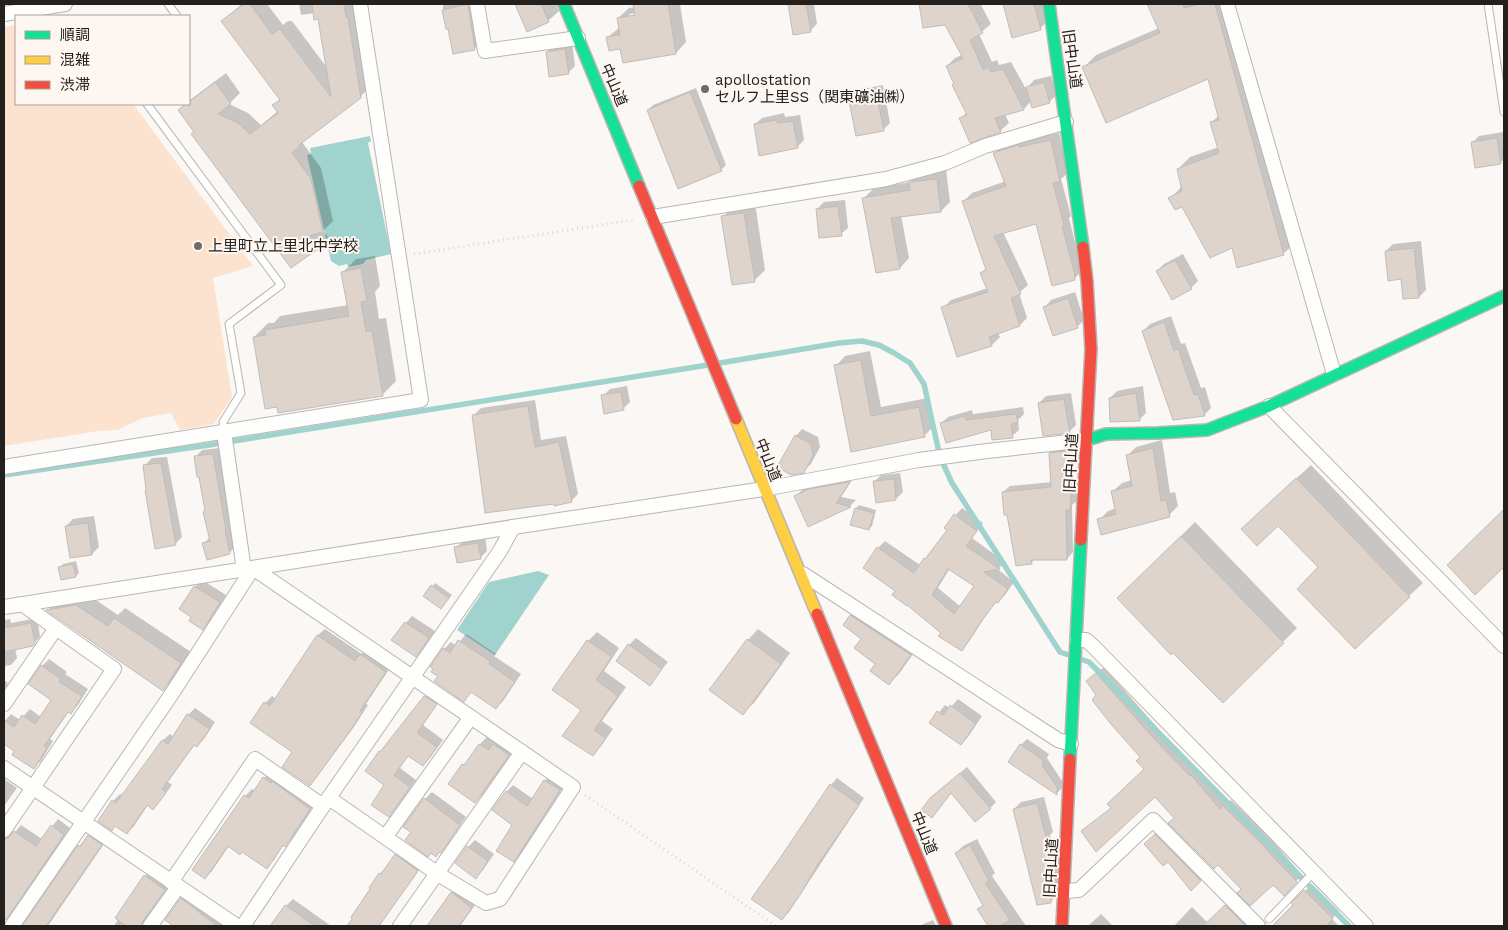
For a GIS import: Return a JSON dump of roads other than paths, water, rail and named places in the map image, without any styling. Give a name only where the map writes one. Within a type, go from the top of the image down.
[{"type":"main road","name":"中山道","points":[[564,4],[946,926]]},
{"type":"main road","name":"旧中山道","points":[[1050,4],[1082,238],[1092,349],[1062,926]]},
{"type":"main road","points":[[1087,440],[1106,434],[1208,430],[1270,406],[1334,374],[1504,296]]},
{"type":"street","points":[[4,14],[65,4]]},
{"type":"street","points":[[4,467],[225,438],[421,400],[360,4]]},
{"type":"street","points":[[477,4],[485,51],[578,38]]},
{"type":"street","points":[[1227,4],[1334,374]]},
{"type":"street","points":[[653,217],[886,179],[945,163],[985,146],[1066,122]]},
{"type":"street","points":[[1270,406],[1504,646]]},
{"type":"street","points":[[12,926],[171,696],[248,569],[225,438]]},
{"type":"street","points":[[4,607],[764,488],[919,460],[1087,440]]},
{"type":"street","points":[[243,926],[326,802],[500,551],[513,527]]},
{"type":"street","points":[[150,926],[174,884],[255,760],[386,836],[438,874],[486,903],[500,899],[573,787],[413,677],[248,569]]},
{"type":"street","points":[[800,573],[1058,740],[1071,744]]},
{"type":"street","points":[[4,830],[114,668],[22,604]]},
{"type":"street","points":[[4,704],[56,628]]},
{"type":"street","points":[[1077,645],[1086,640],[1093,646],[1366,926]]},
{"type":"street","points":[[386,836],[470,717]]},
{"type":"street","points":[[400,926],[522,752]]},
{"type":"street","points":[[4,768],[237,926]]},
{"type":"street","points":[[1065,891],[1079,890],[1153,820],[1262,924]]},
{"type":"lane","points":[[168,4],[176,15]]},
{"type":"lane","points":[[1488,4],[1504,112]]},
{"type":"lane","points":[[148,105],[281,285],[229,324],[241,393],[223,422],[225,438]]},
{"type":"lane","points":[[1262,924],[1314,872]]},
{"type":"water","points":[[370,136],[371,141],[368,143],[391,254],[366,260],[363,264],[348,267],[347,264],[339,266],[331,261],[307,155],[311,154],[310,148]]},
{"type":"water","points":[[538,571],[549,575],[495,655],[457,630],[489,582]]},
{"type":"waterway","points":[[720,363],[839,343],[862,341],[879,345],[910,363],[924,384],[940,457],[952,483],[1060,652],[1089,662],[1349,926]]},
{"type":"waterway","points":[[4,475],[209,445],[708,365]]},
{"type":"place","name":"apollostation セルフ上里SS（関東礦油㈱）","points":[[705,89]]},
{"type":"place","name":"上里町立上里北中学校","points":[[198,246]]}]
